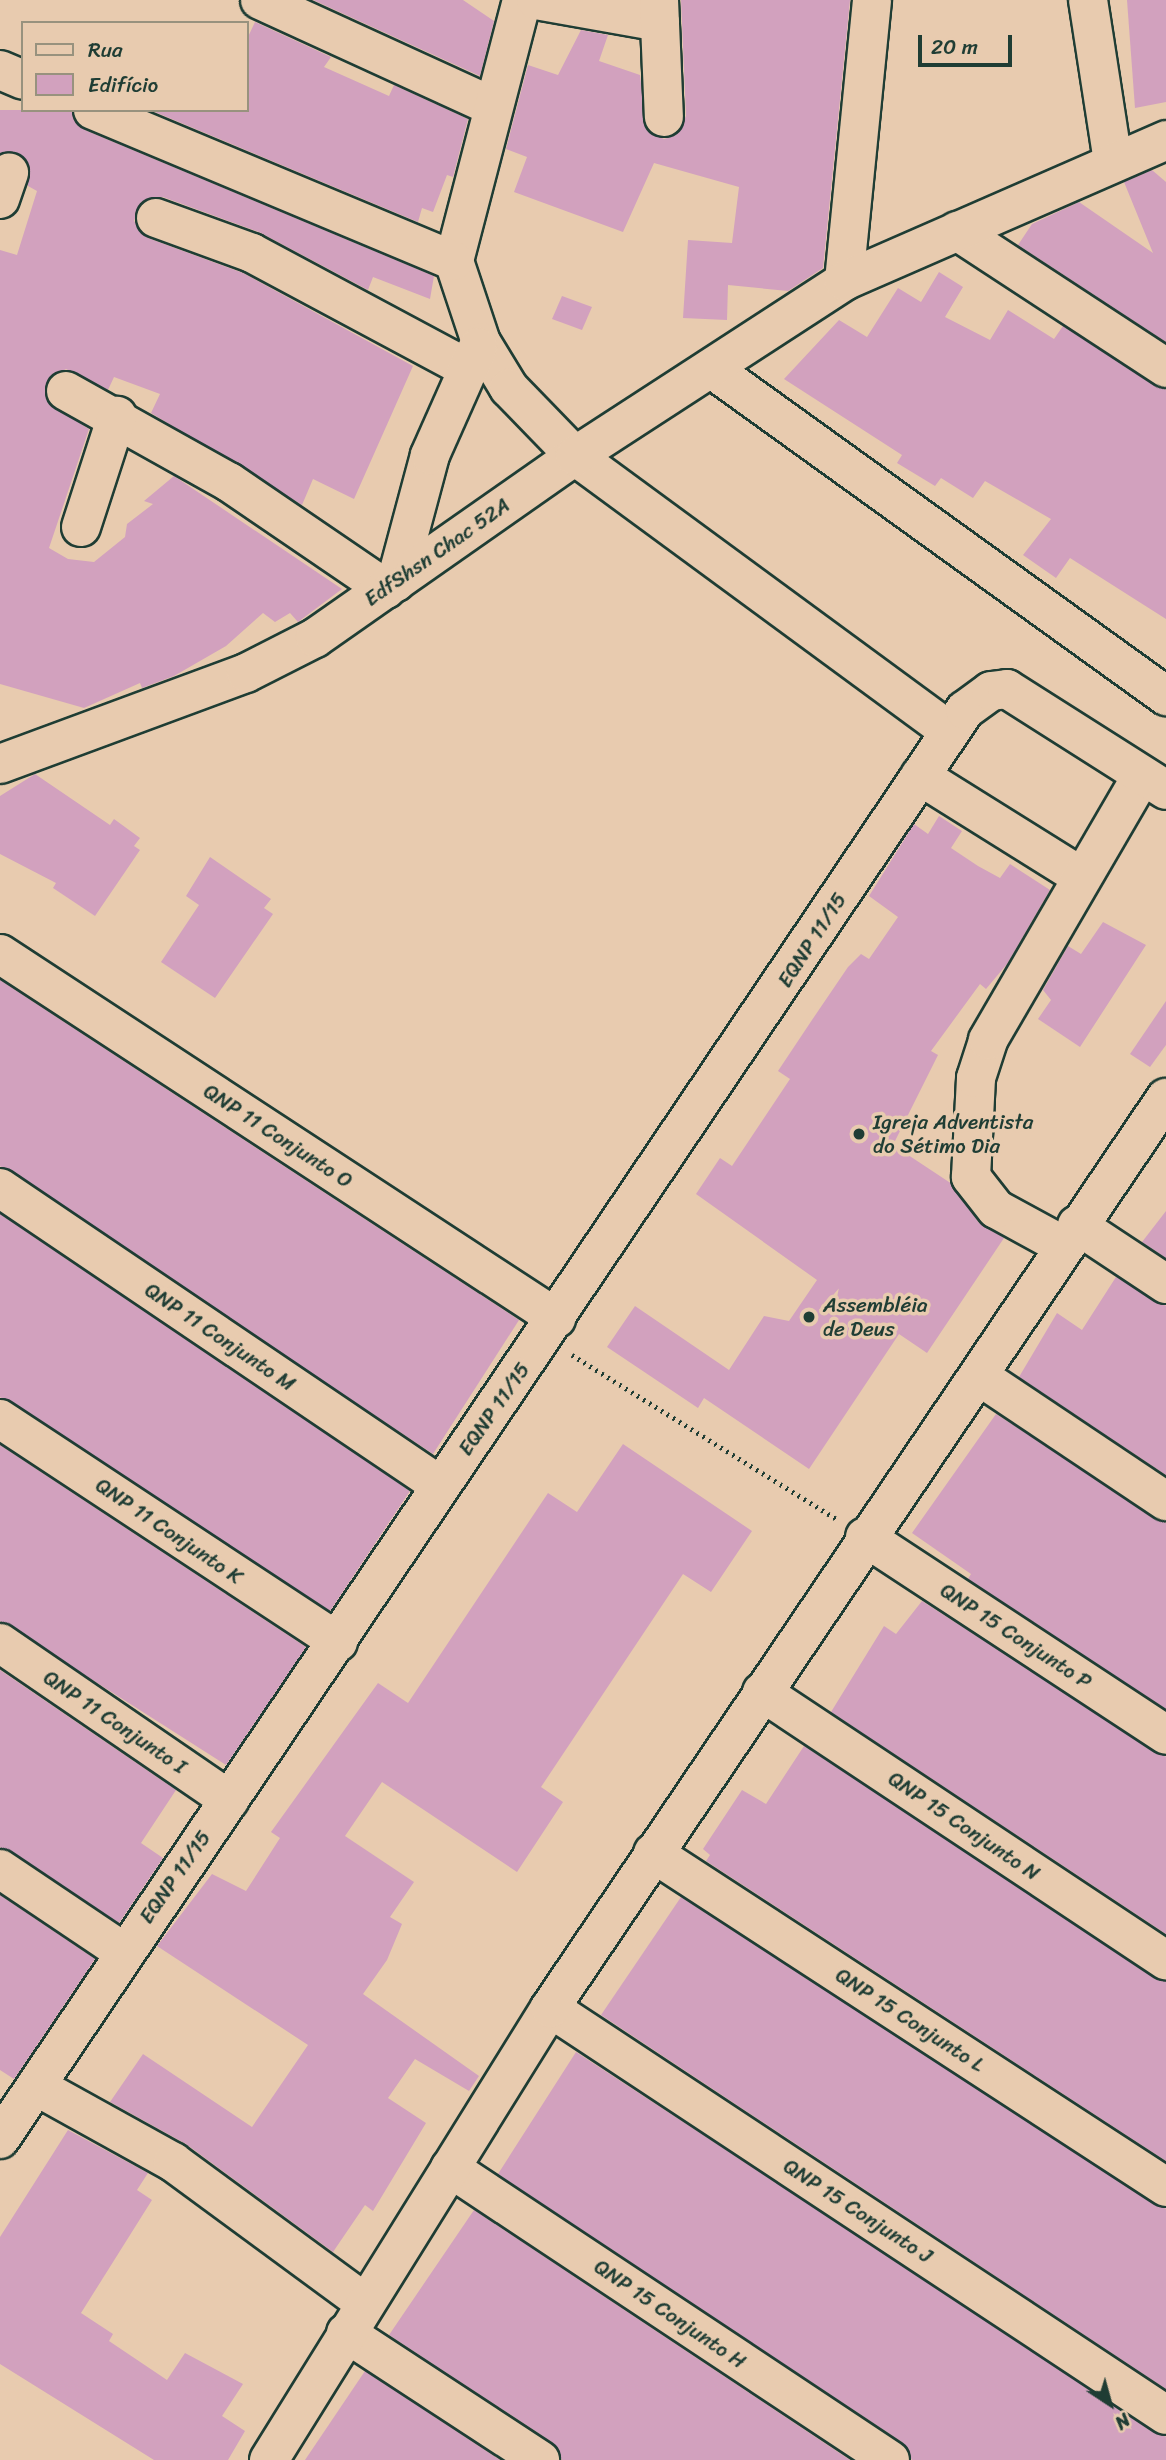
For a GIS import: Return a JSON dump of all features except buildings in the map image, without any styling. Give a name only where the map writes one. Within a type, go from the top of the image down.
[{"type":"street","points":[[260,0],[492,106]]},
{"type":"street","points":[[844,281],[872,0]]},
{"type":"street","points":[[1088,0],[1113,162]]},
{"type":"street","points":[[66,391],[117,416],[229,481],[391,586],[430,456],[473,355],[454,261],[516,4],[660,11],[664,117]]},
{"type":"street","points":[[0,70],[21,79]]},
{"type":"street","points":[[98,112],[454,261]]},
{"type":"street","name":"EdfShsn Chac 52A","points":[[0,764],[246,673],[391,586],[575,456],[844,281],[1166,140]]},
{"type":"street","points":[[156,218],[252,253],[473,355],[575,456],[948,730]]},
{"type":"street","points":[[957,231],[1166,368]]},
{"type":"street","points":[[712,369],[1166,696]]},
{"type":"street","points":[[81,527],[117,416]]},
{"type":"street","name":"EQNP 11/15","points":[[540,2460],[355,2318],[173,2162],[14,2110],[338,1642],[948,730],[975,699],[1007,689],[1154,782]]},
{"type":"street","points":[[919,776],[1080,876]]},
{"type":"street","points":[[1154,782],[1080,876],[988,1040],[976,1078],[967,1163],[980,1193],[996,1209],[1070,1236],[1166,1284]]},
{"type":"street","name":"QNP 11 Conjunto O","points":[[0,954],[550,1327]]},
{"type":"street","points":[[269,2460],[550,2008],[866,1537],[979,1376],[1070,1236],[1166,1098]]},
{"type":"street","name":"QNP 11 Conjunto M","points":[[0,1188],[441,1486]]},
{"type":"street","points":[[979,1376],[1166,1501]]},
{"type":"street","name":"QNP 11 Conjunto K","points":[[0,1419],[338,1642]]},
{"type":"street","name":"QNP 15 Conjunto P","points":[[866,1537],[1166,1735]]},
{"type":"street","name":"QNP 11 Conjunto I","points":[[0,1643],[229,1800]]},
{"type":"street","name":"QNP 15 Conjunto N","points":[[762,1692],[1166,1960]]},
{"type":"street","name":"QNP 15 Conjunto L","points":[[653,1853],[1166,2187]]},
{"type":"street","points":[[0,1869],[122,1951]]},
{"type":"street","name":"QNP 15 Conjunto J","points":[[550,2008],[1166,2415]]},
{"type":"street","name":"QNP 15 Conjunto H","points":[[450,2168],[890,2460]]},
{"type":"path","points":[[550,1327],[866,1537]]},
{"type":"place","name":"Igreja Adventista do Sétimo Dia","points":[[859,1134]]},
{"type":"place","name":"Assembléia de Deus","points":[[809,1317]]}]
